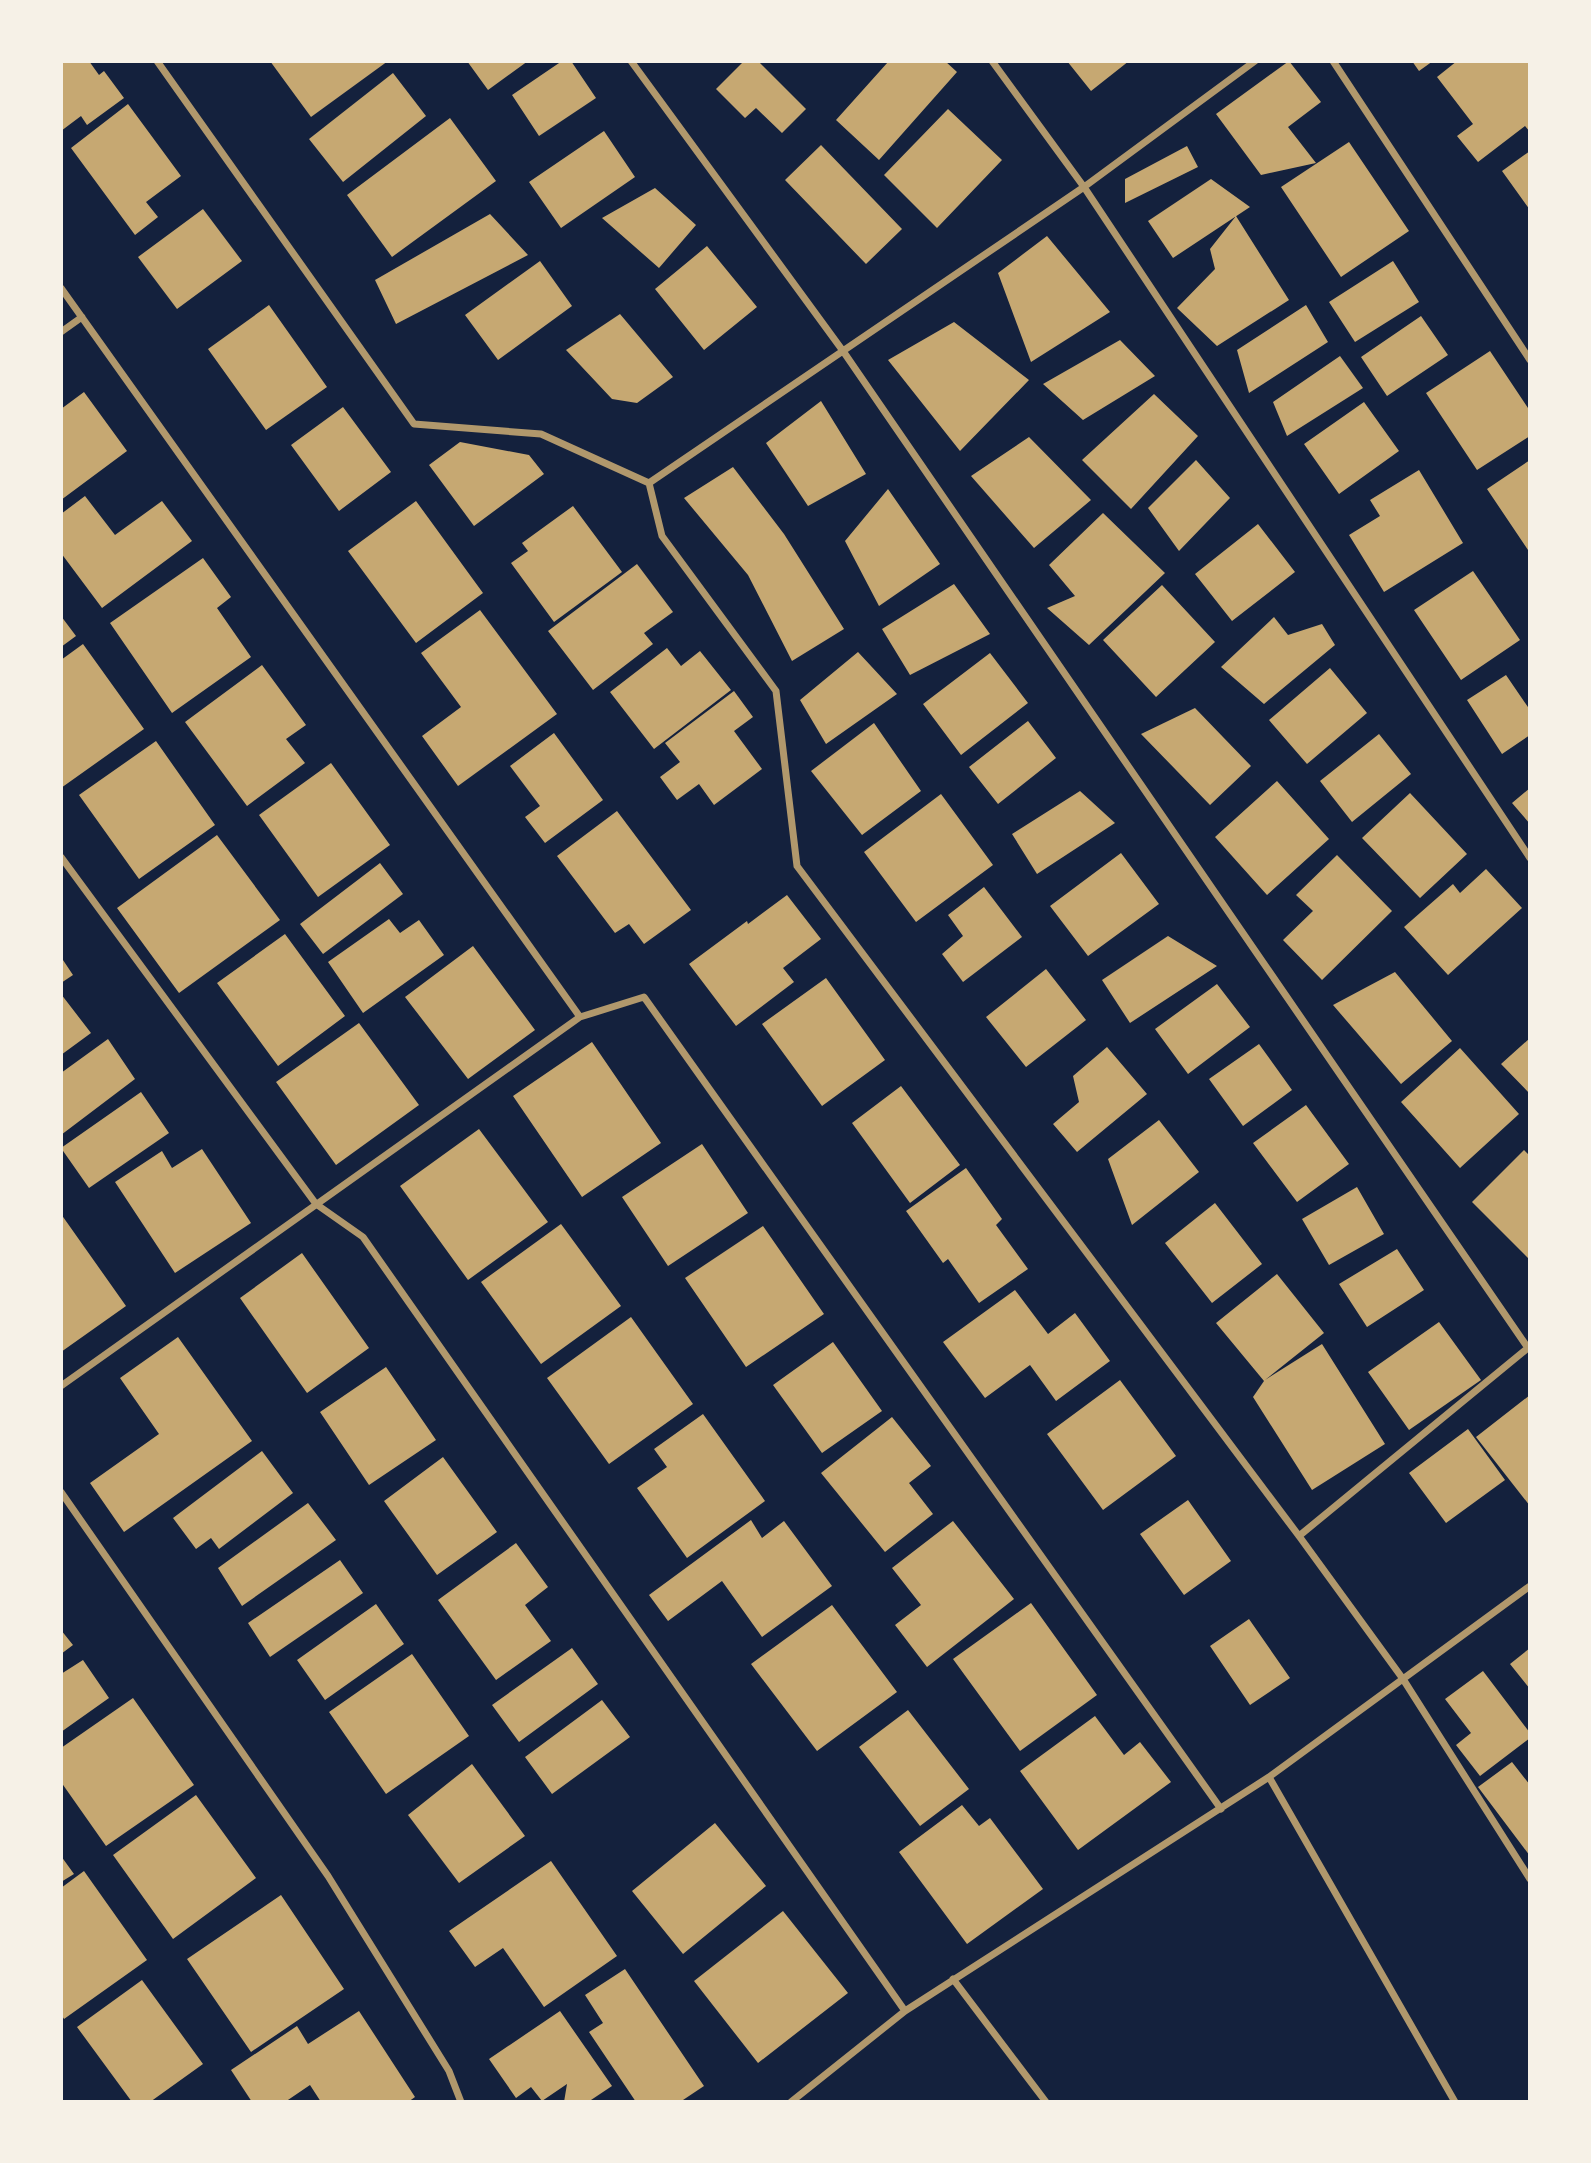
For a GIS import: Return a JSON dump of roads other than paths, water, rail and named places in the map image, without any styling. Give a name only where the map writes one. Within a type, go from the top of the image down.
[{"type":"street","points":[[158,61],[414,424],[541,433],[649,482]]},
{"type":"street","points":[[631,61],[843,351],[1529,1347],[1299,1536]]},
{"type":"street","points":[[992,61],[1084,187],[1530,858]]},
{"type":"street","points":[[649,482],[1084,187],[1255,61]]},
{"type":"street","points":[[1333,61],[1530,360]]},
{"type":"street","points":[[61,288],[580,1017]]},
{"type":"street","points":[[61,332],[82,317]]},
{"type":"street","points":[[649,482],[662,536],[776,691],[797,866],[1403,1679],[1530,1879]]},
{"type":"street","points":[[61,857],[316,1204],[363,1237],[905,2011]]},
{"type":"street","points":[[61,1386],[580,1017],[644,997],[1221,1809]]},
{"type":"street","points":[[61,1492],[328,1877],[449,2071],[461,2102]]},
{"type":"street","points":[[791,2102],[905,2011],[1269,1777],[1530,1586]]},
{"type":"street","points":[[1269,1777],[1455,2102]]},
{"type":"street","points":[[953,1979],[1046,2102]]}]
